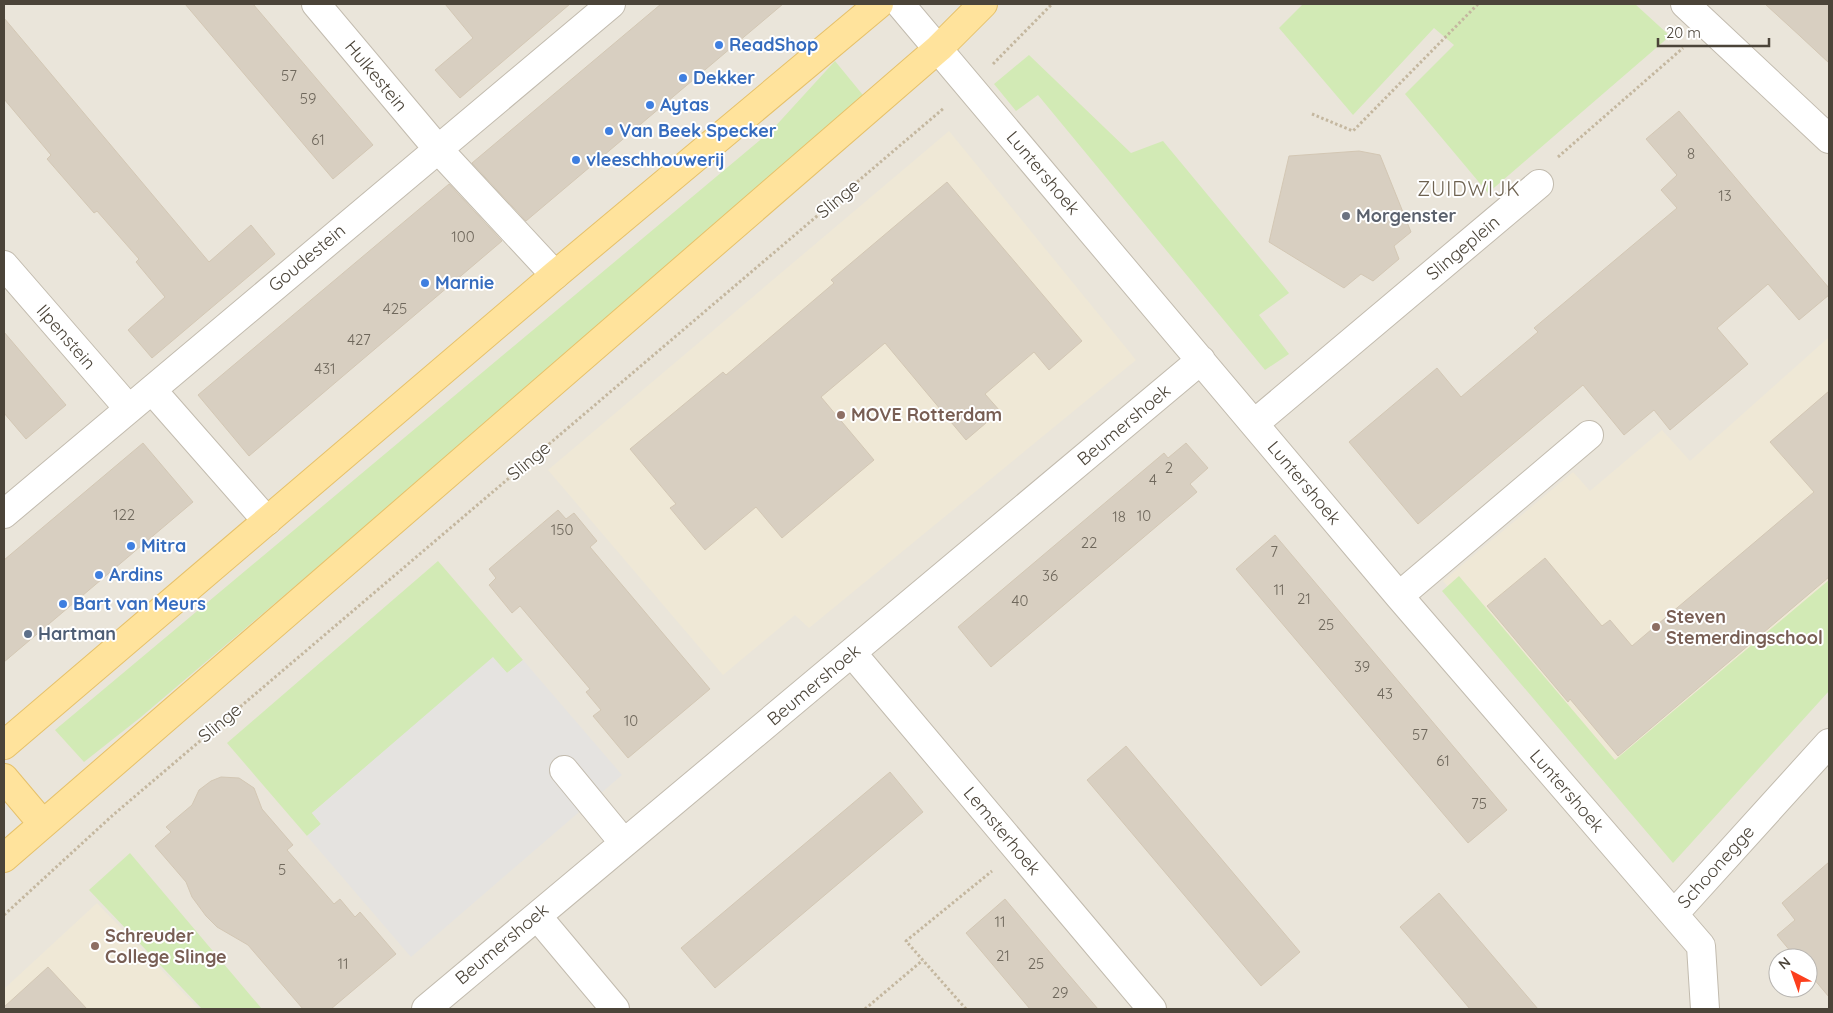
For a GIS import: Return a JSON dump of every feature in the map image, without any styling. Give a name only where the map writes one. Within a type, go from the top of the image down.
[{"type":"main road","points":[[4,744],[555,275],[879,4]]},
{"type":"main road","points":[[4,858],[42,823],[939,48],[983,4]]},
{"type":"main road","points":[[4,778],[42,823]]},
{"type":"street","name":"Hulkestein","points":[[316,4],[437,148]]},
{"type":"street","name":"Goudestein","points":[[4,514],[437,148],[611,4]]},
{"type":"street","name":"Luntershoek","points":[[900,4],[1399,596],[1674,914]]},
{"type":"street","points":[[1684,4],[1829,139]]},
{"type":"street","points":[[437,148],[555,275]]},
{"type":"street","name":"Slingeplein","points":[[1255,423],[1539,184]]},
{"type":"street","name":"Ilpenstein","points":[[4,266],[129,409]]},
{"type":"street","name":"Beumershoek","points":[[426,1009],[1201,360]]},
{"type":"street","points":[[152,390],[267,521]]},
{"type":"street","points":[[1399,596],[1588,435]]},
{"type":"street","name":"Lemsterhoek","points":[[852,653],[1152,1009]]},
{"type":"street","name":"Schoonegge","points":[[1705,1009],[1701,946],[1674,914],[1829,743]]},
{"type":"street","points":[[564,770],[624,843]]},
{"type":"street","points":[[537,916],[615,1009]]},
{"type":"path","name":"Slinge","points":[[4,915],[112,815],[970,86],[1052,4]]},
{"type":"path","points":[[1312,114],[1353,131],[1478,4]]},
{"type":"path","points":[[1539,184],[1553,161],[1708,26]]},
{"type":"path","points":[[966,1009],[906,941],[1017,850]]},
{"type":"path","points":[[866,1009],[923,960]]},
{"type":"shaded area","points":[[4,4],[1829,4],[1829,1009],[4,1009]]},
{"type":"shaded area","name":"MOVE Rotterdam","points":[[949,131],[1136,360],[809,628],[795,615],[723,675],[548,470]]},
{"type":"shaded area","name":"Steven Stemerdingschool","points":[[1829,337],[1829,674],[1674,846],[1443,581],[1573,472],[1590,491],[1662,430],[1690,461]]},
{"type":"shaded area","points":[[493,657],[507,673],[523,660],[622,775],[411,957],[307,836],[321,824],[312,813]]},
{"type":"shaded area","name":"Schreuder College Slinge","points":[[97,903],[199,1009],[4,1009],[4,989]]},
{"type":"green space","points":[[1303,4],[1635,4],[1670,36],[1488,193],[1405,94],[1454,45],[1434,28],[1353,115],[1279,28]]},
{"type":"green space","points":[[1029,55],[1131,153],[1163,141],[1289,293],[1259,315],[1289,354],[1265,370],[1038,95],[1016,111],[994,84]]},
{"type":"green space","points":[[835,61],[867,100],[141,717],[84,762],[55,730],[771,131]]},
{"type":"green space","points":[[438,561],[523,660],[507,673],[493,658],[312,813],[321,824],[307,836],[227,743]]},
{"type":"green space","points":[[1459,576],[1615,760],[1829,580],[1829,691],[1673,863],[1442,591]]},
{"type":"green space","points":[[130,853],[262,1009],[202,1009],[89,890]]},
{"type":"building","points":[[185,4],[253,4],[373,145],[333,179]]},
{"type":"building","points":[[445,4],[570,4],[460,98],[435,70],[473,38]]},
{"type":"building","points":[[661,4],[783,4],[526,221],[472,163]]},
{"type":"building","points":[[1765,4],[1829,4],[1829,63],[1800,36]]},
{"type":"building","points":[[4,18],[209,262],[251,225],[275,254],[152,358],[128,330],[165,297],[136,262],[139,259],[97,211],[94,213],[47,159],[51,155],[4,99]]},
{"type":"building","points":[[1679,111],[1829,288],[1829,295],[1799,320],[1768,284],[1717,328],[1748,364],[1670,430],[1654,410],[1624,435],[1583,385],[1418,524],[1349,442],[1437,368],[1461,397],[1538,332],[1534,328],[1677,208],[1661,190],[1677,175],[1646,139]]},
{"type":"building","name":"Morgenster","points":[[1359,151],[1380,155],[1411,232],[1394,246],[1399,259],[1373,281],[1361,274],[1344,288],[1269,242],[1289,156]]},
{"type":"building","points":[[947,182],[1082,341],[1049,370],[1034,352],[985,394],[1000,411],[966,440],[885,343],[821,397],[874,460],[782,538],[756,507],[705,550],[670,508],[676,504],[630,449],[723,372],[726,375],[834,283],[831,280]]},
{"type":"building","points":[[449,184],[502,241],[249,456],[198,395]]},
{"type":"building","points":[[4,332],[66,405],[26,439],[4,413]]},
{"type":"building","points":[[1829,391],[1829,577],[1618,756],[1570,699],[1568,702],[1487,606],[1545,558],[1602,626],[1610,620],[1632,646],[1814,492],[1770,442]]},
{"type":"building","points":[[143,443],[193,502],[4,662],[4,560]]},
{"type":"building","points":[[1186,443],[1208,468],[1190,484],[1197,492],[991,667],[958,627],[1164,453],[1168,458]]},
{"type":"building","points":[[558,510],[566,519],[574,513],[597,541],[590,547],[710,689],[628,758],[593,716],[601,710],[586,692],[590,689],[520,606],[512,613],[489,585],[496,578],[489,569]]},
{"type":"building","points":[[1275,535],[1507,810],[1468,843],[1236,569]]},
{"type":"building","points":[[1126,746],[1300,952],[1261,986],[1087,780]]},
{"type":"building","points":[[890,772],[923,812],[715,988],[681,948]]},
{"type":"building","points":[[221,777],[239,778],[254,788],[262,809],[293,845],[287,850],[334,904],[340,899],[355,917],[360,912],[396,954],[331,1009],[303,1009],[248,945],[217,927],[206,916],[192,897],[186,882],[155,846],[171,832],[166,827],[192,805],[199,790],[211,781]]},
{"type":"building","points":[[1829,862],[1829,997],[1818,984],[1818,948],[1788,948],[1777,935],[1795,920],[1782,903]]},
{"type":"building","points":[[1439,893],[1538,1009],[1470,1009],[1400,927]]},
{"type":"building","points":[[1005,899],[1098,1009],[1030,1009],[966,933]]},
{"type":"building","points":[[48,967],[87,1009],[4,1009],[4,1007]]},
{"type":"place","name":"ReadShop","points":[[719,45]]},
{"type":"place","name":"Dekker","points":[[683,78]]},
{"type":"place","name":"Aytas","points":[[650,105]]},
{"type":"place","name":"Van Beek Specker","points":[[609,131]]},
{"type":"place","name":"vleeschhouwerij","points":[[576,160]]},
{"type":"place","name":"Morgenster","points":[[1346,216]]},
{"type":"place","name":"Marnie","points":[[425,283]]},
{"type":"place","name":"MOVE Rotterdam","points":[[841,415]]},
{"type":"place","name":"Mitra","points":[[131,546]]},
{"type":"place","name":"Ardins","points":[[99,575]]},
{"type":"place","name":"Bart van Meurs","points":[[63,604]]},
{"type":"place","name":"Steven Stemerdingschool","points":[[1656,627]]},
{"type":"place","name":"Hartman","points":[[28,634]]},
{"type":"place","name":"Schreuder College Slinge","points":[[95,946]]},
{"type":"district","name":"ZUIDWIJK","points":[[1469,189]]}]
